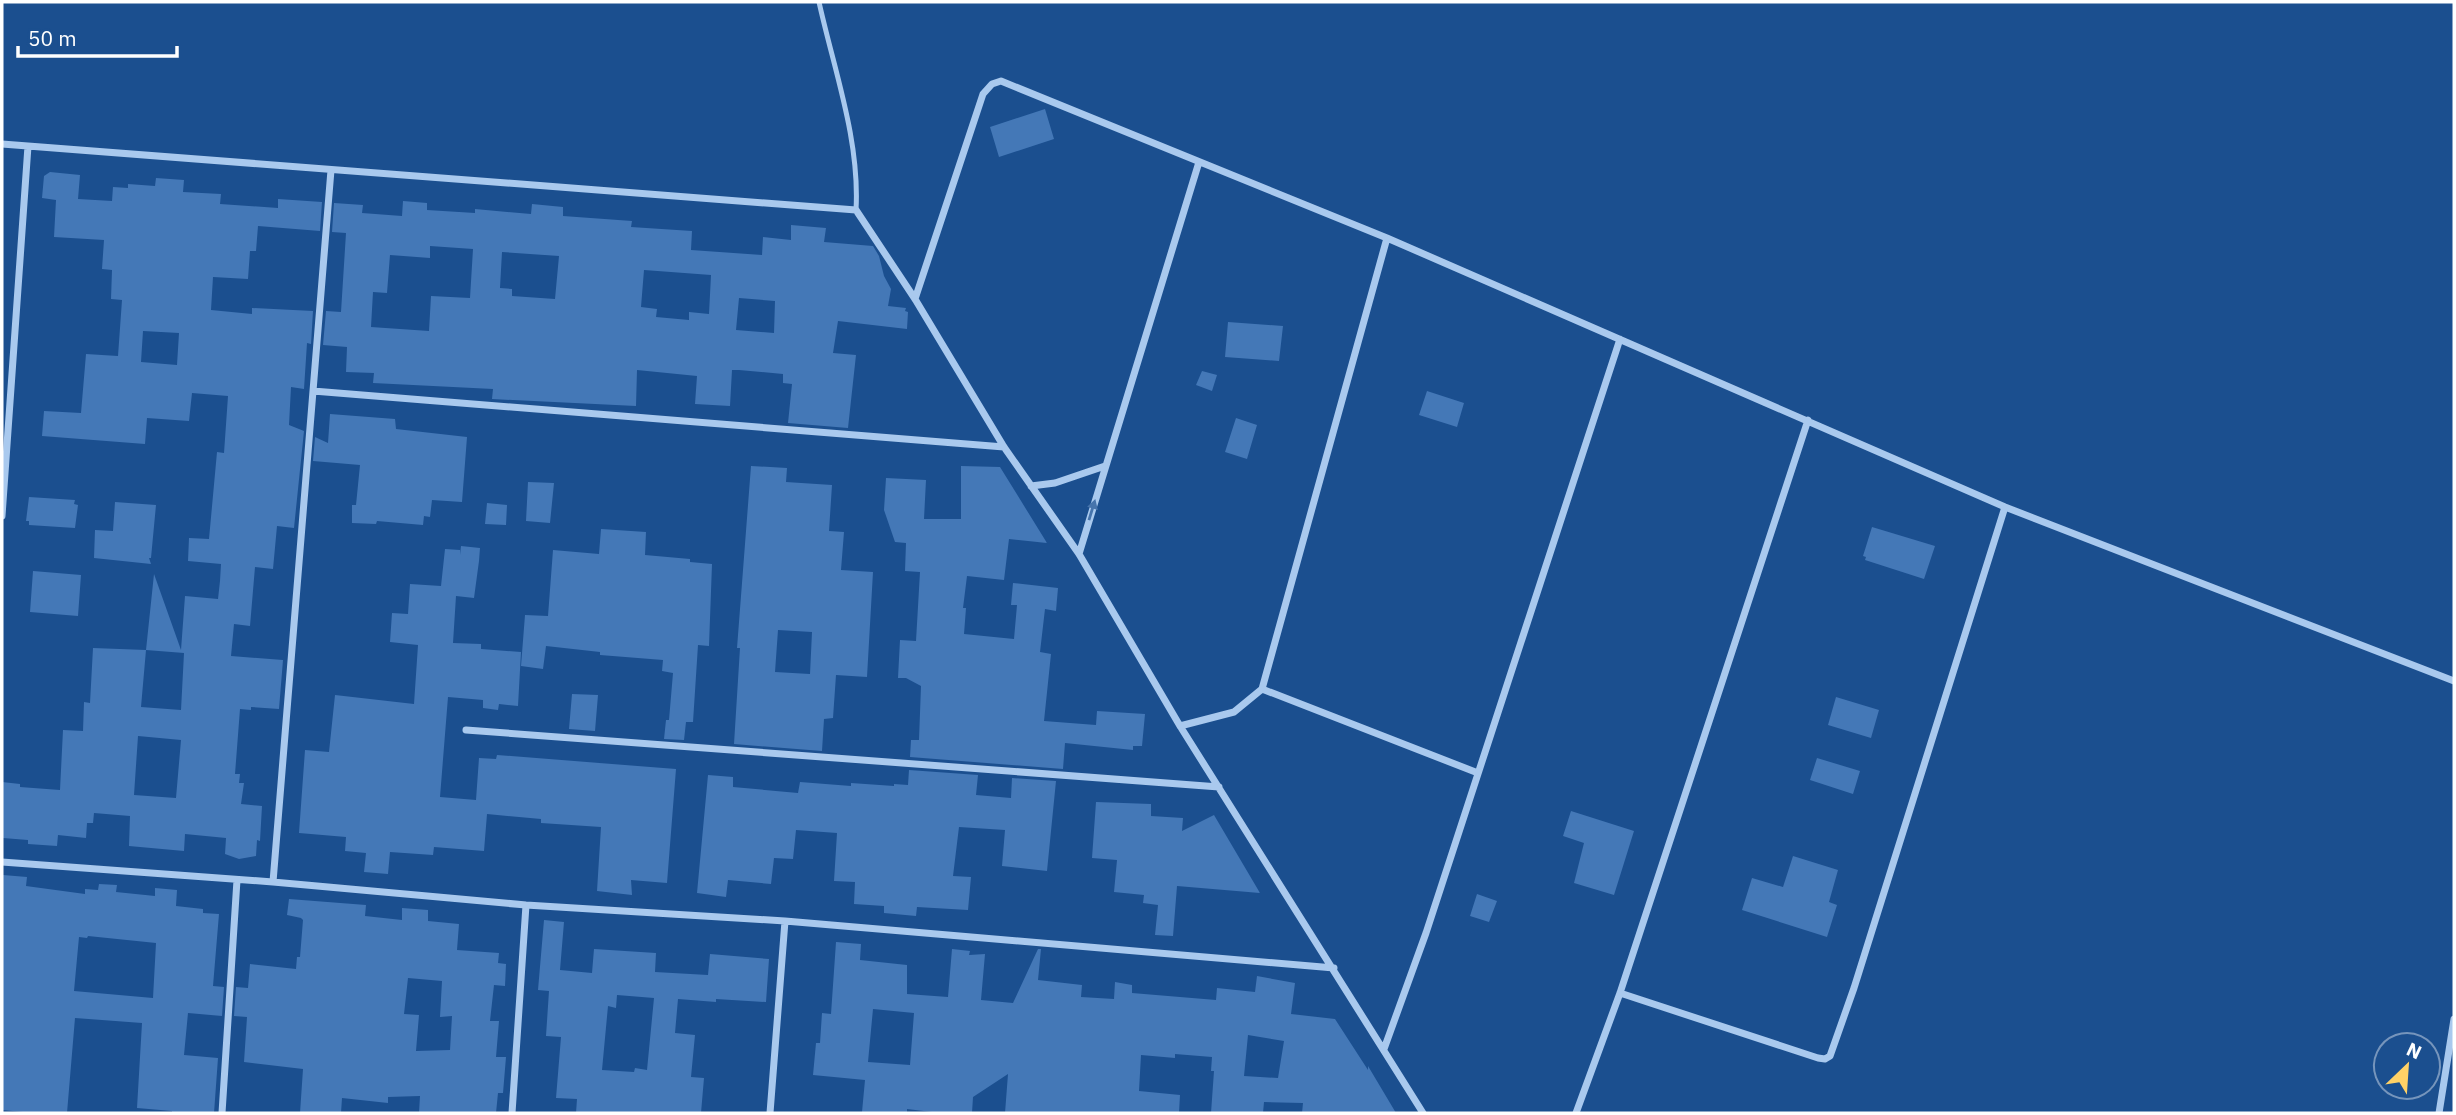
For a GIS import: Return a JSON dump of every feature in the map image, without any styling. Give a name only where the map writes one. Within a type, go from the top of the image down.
[{"type":"street","points":[[915,299],[983,94],[992,84],[1001,80],[1387,238],[2005,507],[2454,681]]},
{"type":"street","points":[[2,144],[856,210],[915,299],[1004,447],[1079,554],[1180,726],[1423,1113]]},
{"type":"street","points":[[2,516],[28,146]]},
{"type":"street","points":[[1079,554],[1199,162]]},
{"type":"street","points":[[273,882],[331,170]]},
{"type":"street","points":[[1180,726],[1234,712],[1262,689],[1387,238]]},
{"type":"street","points":[[1384,1049],[1426,933],[1620,340]]},
{"type":"street","points":[[313,391],[1004,447]]},
{"type":"street","points":[[1576,1113],[1619,993],[1808,420]]},
{"type":"street","points":[[1031,486],[1055,483],[1105,466]]},
{"type":"street","points":[[1619,993],[1818,1058],[1825,1059],[1830,1056],[1854,988],[2005,507]]},
{"type":"street","points":[[1262,689],[1478,773]]},
{"type":"street","points":[[466,730],[1219,787]]},
{"type":"street","points":[[2,862],[273,882],[526,905],[785,921],[1334,968]]},
{"type":"street","points":[[222,1113],[237,880]]},
{"type":"street","points":[[512,1113],[526,905]]},
{"type":"street","points":[[770,1113],[785,921]]},
{"type":"street","points":[[2439,1113],[2454,1019]]},
{"type":"lane","points":[[819,2],[852,143],[856,210]]},
{"type":"building","points":[[1045,109],[1054,139],[999,157],[990,127]]},
{"type":"building","points":[[50,172],[80,175],[78,199],[112,201],[113,187],[128,188],[128,184],[155,186],[156,178],[184,180],[183,192],[221,194],[220,204],[278,208],[278,199],[322,202],[320,231],[258,226],[256,251],[250,251],[248,279],[213,277],[211,310],[252,314],[252,308],[313,311],[311,344],[307,343],[304,389],[291,387],[289,425],[304,431],[294,528],[277,526],[273,569],[255,567],[250,626],[234,624],[231,656],[283,660],[279,709],[240,709],[235,774],[240,774],[239,783],[244,783],[241,804],[262,806],[260,841],[257,840],[256,856],[239,859],[225,854],[226,838],[185,834],[184,851],[129,846],[130,816],[94,813],[93,823],[87,823],[86,838],[58,835],[57,846],[28,844],[28,840],[3,838],[2,782],[20,784],[20,787],[60,790],[63,730],[83,731],[84,702],[90,703],[93,648],[146,650],[154,574],[181,650],[185,596],[218,599],[220,581],[221,564],[188,561],[189,538],[209,539],[217,452],[224,453],[228,396],[192,393],[189,421],[147,418],[145,444],[42,436],[44,411],[81,413],[86,354],[118,356],[122,300],[111,299],[112,270],[102,269],[104,240],[54,237],[56,200],[42,198],[44,176]],"holes":[[[143,331],[179,333],[177,365],[141,362]],[[146,650],[184,653],[181,710],[141,707]],[[138,736],[181,740],[176,798],[134,795]]]},
{"type":"building","points":[[403,201],[427,203],[427,210],[475,213],[475,209],[531,214],[532,204],[563,207],[563,216],[632,221],[631,227],[692,231],[691,250],[762,255],[763,237],[791,240],[791,225],[826,228],[824,242],[873,246],[891,289],[888,306],[906,308],[907,329],[838,321],[833,353],[856,355],[848,428],[788,423],[792,384],[783,383],[783,374],[732,370],[730,406],[695,404],[697,376],[637,370],[636,406],[492,399],[493,389],[373,383],[374,373],[346,372],[347,347],[323,345],[326,311],[341,312],[346,233],[332,232],[334,203],[363,205],[362,213],[402,216]],"holes":[[[430,246],[473,249],[470,298],[431,296],[429,331],[371,327],[373,292],[387,293],[390,255],[430,258]],[[502,252],[559,256],[555,299],[512,296],[512,289],[500,288]],[[644,270],[711,275],[709,314],[689,312],[689,320],[656,317],[657,309],[641,307]],[[739,298],[775,301],[774,333],[736,330]]]},
{"type":"building","points":[[1228,322],[1283,326],[1279,361],[1225,357]]},
{"type":"building","points":[[1202,371],[1217,375],[1212,391],[1196,385]]},
{"type":"building","points":[[1427,391],[1464,403],[1457,427],[1419,415]]},
{"type":"building","points":[[330,414],[395,419],[396,429],[467,437],[462,502],[432,500],[430,517],[424,516],[423,525],[377,521],[376,524],[352,523],[352,505],[356,505],[360,465],[313,461],[315,437],[328,443]]},
{"type":"building","points":[[1236,418],[1257,425],[1247,459],[1225,452]]},
{"type":"building","points":[[751,466],[787,468],[786,482],[832,485],[829,531],[844,532],[841,570],[873,572],[867,677],[836,675],[833,718],[824,719],[822,751],[734,744],[740,648],[737,648]],"holes":[[[778,630],[812,632],[810,674],[775,672]]]},
{"type":"building","points":[[961,466],[1000,467],[1047,543],[1009,539],[1004,580],[967,576],[963,608],[966,608],[964,634],[1014,639],[1017,605],[1011,605],[1013,583],[1058,588],[1056,611],[1045,609],[1040,652],[1051,654],[1044,721],[1096,725],[1097,711],[1145,714],[1142,746],[1133,746],[1133,750],[1065,743],[1063,769],[910,757],[911,740],[919,740],[921,686],[906,678],[898,678],[900,640],[916,641],[920,572],[905,571],[906,543],[895,542],[884,510],[886,478],[926,480],[924,519],[961,519]]},
{"type":"building","points":[[528,482],[554,483],[550,523],[526,521]]},
{"type":"building","points":[[29,497],[75,500],[74,504],[78,505],[75,528],[29,525],[29,521],[26,521]]},
{"type":"building","points":[[115,502],[156,505],[149,558],[151,564],[94,558],[95,530],[113,531]]},
{"type":"building","points":[[487,503],[507,505],[506,525],[485,524]]},
{"type":"building","points":[[1872,527],[1935,546],[1924,579],[1865,560],[1866,557],[1863,556]]},
{"type":"building","points":[[601,529],[646,532],[645,555],[712,564],[709,646],[698,645],[693,722],[686,722],[684,740],[664,739],[666,720],[669,720],[673,673],[662,671],[663,660],[600,655],[600,652],[546,646],[543,669],[521,666],[525,615],[548,616],[553,550],[599,554]]},
{"type":"building","points":[[461,546],[480,548],[479,561],[474,598],[456,596],[453,643],[481,644],[481,649],[521,652],[518,706],[499,704],[498,710],[483,708],[483,700],[448,697],[440,797],[476,800],[479,758],[496,759],[497,755],[676,769],[667,883],[631,880],[632,895],[597,891],[601,827],[541,823],[541,819],[487,814],[484,851],[434,847],[433,855],[390,852],[388,874],[364,872],[366,853],[345,851],[346,837],[299,833],[305,750],[329,752],[335,695],[414,704],[418,645],[390,642],[392,613],[408,614],[410,584],[441,586],[445,549],[460,550],[460,555]]},
{"type":"building","points":[[33,571],[81,575],[78,616],[30,612]]},
{"type":"building","points":[[572,694],[598,695],[595,731],[569,729]]},
{"type":"building","points":[[1836,697],[1879,710],[1871,738],[1828,725]]},
{"type":"building","points":[[1817,758],[1860,771],[1853,794],[1810,780]]},
{"type":"building","points":[[909,770],[978,775],[976,795],[1011,798],[1012,778],[1056,781],[1047,871],[1002,866],[1005,830],[959,827],[953,876],[971,877],[968,910],[917,907],[916,916],[884,913],[884,906],[854,904],[855,882],[834,881],[837,833],[796,830],[793,859],[774,858],[771,884],[728,880],[726,897],[697,893],[708,775],[733,777],[733,787],[798,793],[800,782],[851,786],[851,783],[908,785]]},
{"type":"building","points":[[1096,802],[1151,804],[1151,816],[1183,818],[1182,831],[1214,815],[1260,893],[1177,886],[1173,936],[1155,935],[1158,905],[1143,903],[1144,895],[1114,892],[1117,860],[1092,858]]},
{"type":"building","points":[[1571,811],[1634,831],[1614,895],[1574,883],[1584,843],[1563,836]]},
{"type":"building","points":[[1793,856],[1838,870],[1829,902],[1837,905],[1827,937],[1742,910],[1752,878],[1783,887]]},
{"type":"building","points":[[3,875],[27,877],[26,886],[85,894],[85,889],[98,890],[99,884],[117,885],[116,892],[155,896],[155,888],[177,890],[176,906],[219,914],[213,986],[224,987],[222,1016],[188,1013],[184,1055],[218,1058],[214,1113],[172,1113],[137,1108],[142,1023],[75,1018],[67,1113],[2,1110]],"holes":[[[79,937],[156,943],[153,998],[74,991]]]},
{"type":"building","points":[[1477,894],[1497,901],[1489,922],[1470,916]]},
{"type":"building","points":[[289,899],[366,905],[365,916],[402,920],[402,908],[428,910],[428,921],[459,924],[457,950],[499,953],[498,963],[506,964],[505,986],[494,985],[490,1021],[499,1021],[496,1057],[506,1057],[503,1093],[498,1093],[496,1113],[419,1113],[420,1096],[388,1097],[388,1103],[342,1098],[341,1113],[300,1113],[303,1069],[244,1062],[247,1017],[234,1016],[236,987],[248,988],[250,964],[296,969],[297,957],[300,957],[303,920],[287,915]],"holes":[[[408,978],[442,981],[440,1017],[452,1016],[450,1050],[416,1051],[419,1015],[404,1014]]]},
{"type":"building","points":[[544,920],[564,922],[560,970],[592,973],[594,949],[656,953],[655,972],[708,975],[710,954],[769,959],[766,1002],[678,999],[675,1033],[695,1035],[691,1077],[704,1078],[701,1113],[576,1113],[577,1099],[556,1098],[561,1037],[546,1036],[549,991],[538,990]],"holes":[[[617,995],[654,998],[647,1070],[602,1070],[608,1006],[616,1008]]]},
{"type":"building","points":[[836,942],[861,944],[860,960],[907,965],[907,994],[948,997],[952,949],[970,951],[969,955],[985,954],[981,1000],[1013,1003],[1038,949],[1041,949],[1038,980],[1082,985],[1081,997],[1114,999],[1115,982],[1132,985],[1132,993],[1216,1000],[1217,988],[1255,992],[1257,976],[1295,983],[1291,1014],[1335,1019],[1396,1113],[1302,1113],[1303,1103],[1264,1102],[1263,1113],[1211,1113],[1214,1071],[1211,1071],[1212,1057],[1175,1054],[1175,1058],[1141,1055],[1139,1091],[1180,1095],[1179,1113],[1005,1113],[1008,1074],[973,1097],[972,1113],[907,1109],[907,1112],[862,1112],[865,1080],[813,1075],[816,1043],[820,1043],[822,1013],[831,1014]],"holes":[[[873,1009],[914,1013],[910,1065],[868,1062]],[[1248,1035],[1284,1041],[1278,1078],[1244,1076]]]}]
